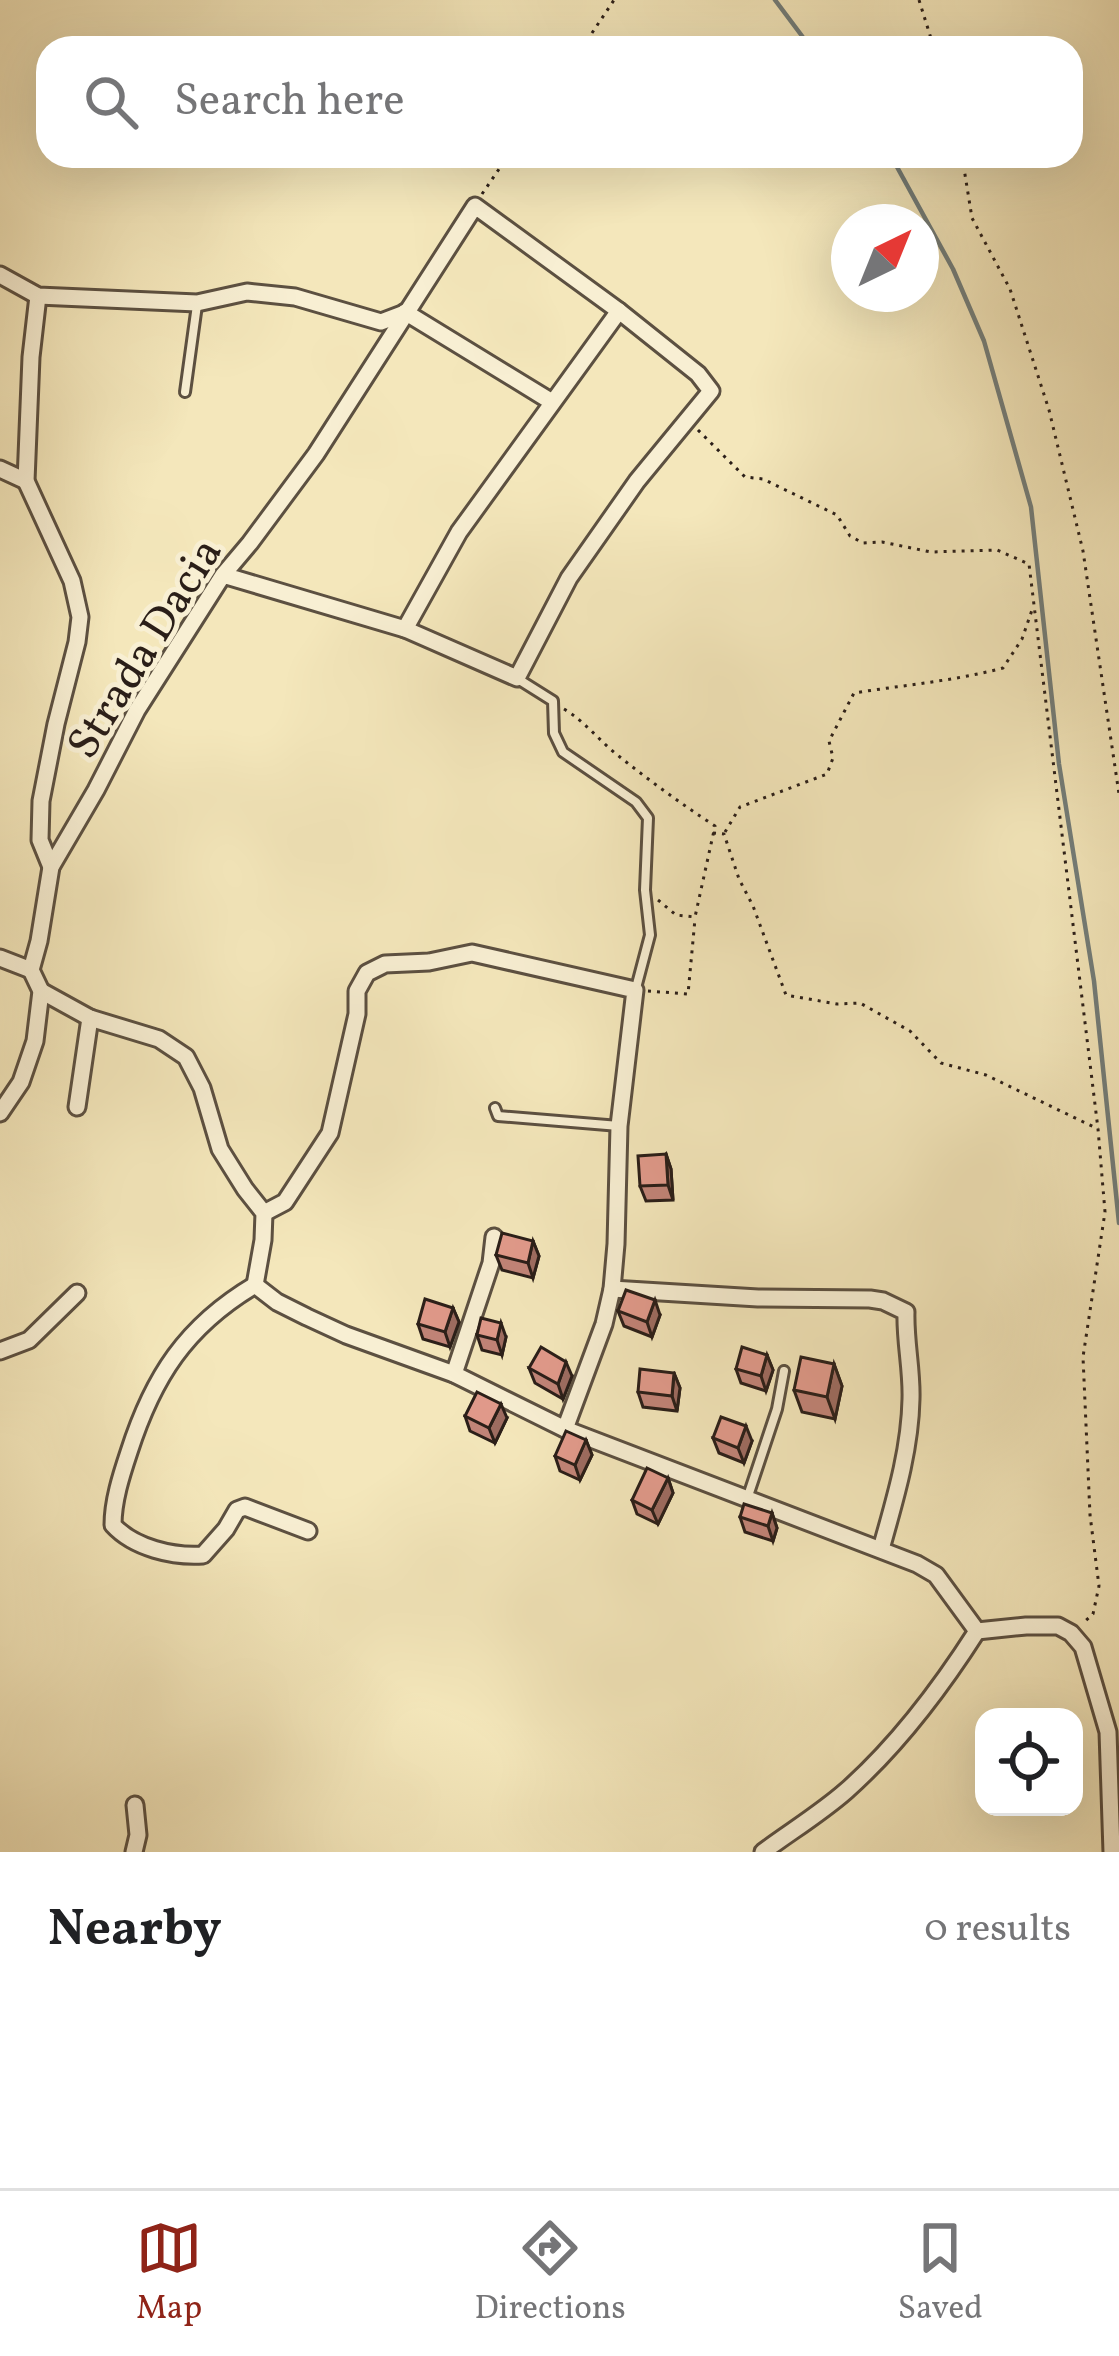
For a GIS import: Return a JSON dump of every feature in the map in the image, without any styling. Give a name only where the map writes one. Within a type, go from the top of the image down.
[{"type":"street","points":[[223,575],[405,628],[517,678],[569,578],[637,481],[712,391],[698,374],[619,311],[475,206]]},
{"type":"street","name":"Strada Dacia","points":[[31,970],[51,867],[137,710],[223,575],[316,454],[475,206]]},
{"type":"street","points":[[0,275],[38,296],[197,303],[248,292],[295,297],[381,322],[405,312],[552,402]]},
{"type":"street","points":[[38,296],[26,481],[72,581],[80,617],[41,801],[40,840],[51,867]]},
{"type":"street","points":[[405,628],[459,532],[619,311]]},
{"type":"street","points":[[0,469],[26,481]]},
{"type":"street","points":[[264,1213],[285,1202],[331,1133],[357,1014],[357,991],[367,973],[386,964],[429,962],[472,952],[635,990],[619,1126],[612,1289],[565,1429]]},
{"type":"street","points":[[0,958],[31,970],[41,992],[35,1041],[21,1082],[0,1113]]},
{"type":"street","points":[[41,992],[90,1018],[159,1039],[186,1057],[202,1088],[220,1149],[264,1213],[255,1285],[217,1309],[163,1373],[137,1427],[113,1526],[122,1535],[181,1556],[203,1555],[237,1510],[245,1507],[308,1531]]},
{"type":"street","points":[[76,1107],[90,1018]]},
{"type":"street","points":[[454,1374],[491,1263],[494,1237]]},
{"type":"street","points":[[255,1285],[278,1302],[346,1335],[454,1374],[565,1429],[881,1549],[936,1575],[977,1631]]},
{"type":"street","points":[[612,1289],[870,1299],[906,1312],[909,1432],[881,1549]]},
{"type":"street","points":[[0,1351],[29,1340],[77,1293]]},
{"type":"street","points":[[977,1631],[1058,1626],[1083,1647],[1108,1732],[1115,1794],[1112,1852]]},
{"type":"street","points":[[763,1852],[859,1778],[939,1690],[977,1631]]},
{"type":"street","points":[[134,1852],[138,1835],[135,1805]]},
{"type":"lane","points":[[185,392],[197,303]]},
{"type":"lane","points":[[517,678],[553,701],[554,733],[563,752],[637,802],[648,818],[645,890],[650,935],[635,990]]},
{"type":"lane","points":[[495,1108],[498,1116],[619,1126]]},
{"type":"lane","points":[[746,1500],[777,1409],[784,1371]]},
{"type":"path","points":[[590,36],[614,0]]},
{"type":"path","points":[[919,0],[930,36]]},
{"type":"path","points":[[475,206],[500,168]]},
{"type":"path","points":[[964,168],[972,218],[1010,289],[1049,410],[1083,551],[1119,794]]},
{"type":"path","points":[[689,418],[745,477],[763,479],[837,515],[850,536],[863,543],[931,551],[997,550],[1029,564],[1105,1211],[1084,1357],[1090,1515],[1099,1586],[1093,1615],[1071,1633]]},
{"type":"path","points":[[1034,606],[1022,639],[1003,668],[961,679],[854,693],[829,742],[833,758],[827,774],[740,807],[724,834],[786,995],[860,1003],[910,1031],[941,1063],[986,1076],[1098,1129]]},
{"type":"path","points":[[713,833],[724,834]]},
{"type":"path","points":[[635,990],[688,994],[695,917]]},
{"type":"building","points":[[666,1154],[668,1185],[640,1186],[638,1156]]},
{"type":"building","points":[[502,1233],[533,1241],[528,1263],[496,1255]]},
{"type":"building","points":[[626,1290],[655,1300],[647,1322],[618,1311]]},
{"type":"building","points":[[425,1299],[453,1308],[445,1332],[418,1324]]},
{"type":"building","points":[[481,1318],[501,1323],[497,1340],[477,1335]]},
{"type":"building","points":[[541,1347],[566,1362],[558,1384],[529,1368]]},
{"type":"building","points":[[742,1347],[767,1355],[761,1376],[736,1369]]},
{"type":"building","points":[[801,1357],[834,1364],[827,1397],[794,1390]]},
{"type":"building","points":[[640,1369],[674,1373],[672,1396],[638,1392]]},
{"type":"building","points":[[477,1392],[501,1404],[489,1428],[465,1416]]},
{"type":"building","points":[[721,1417],[746,1426],[738,1448],[713,1438]]},
{"type":"building","points":[[566,1431],[586,1440],[575,1465],[555,1456]]},
{"type":"building","points":[[647,1468],[668,1478],[652,1510],[632,1500]]},
{"type":"building","points":[[744,1504],[772,1513],[768,1526],[740,1517]]},
{"type":"waterway","points":[[775,0],[802,36]]},
{"type":"waterway","points":[[898,168],[953,269],[984,341],[1031,507],[1059,764],[1094,981],[1119,1223]]}]
